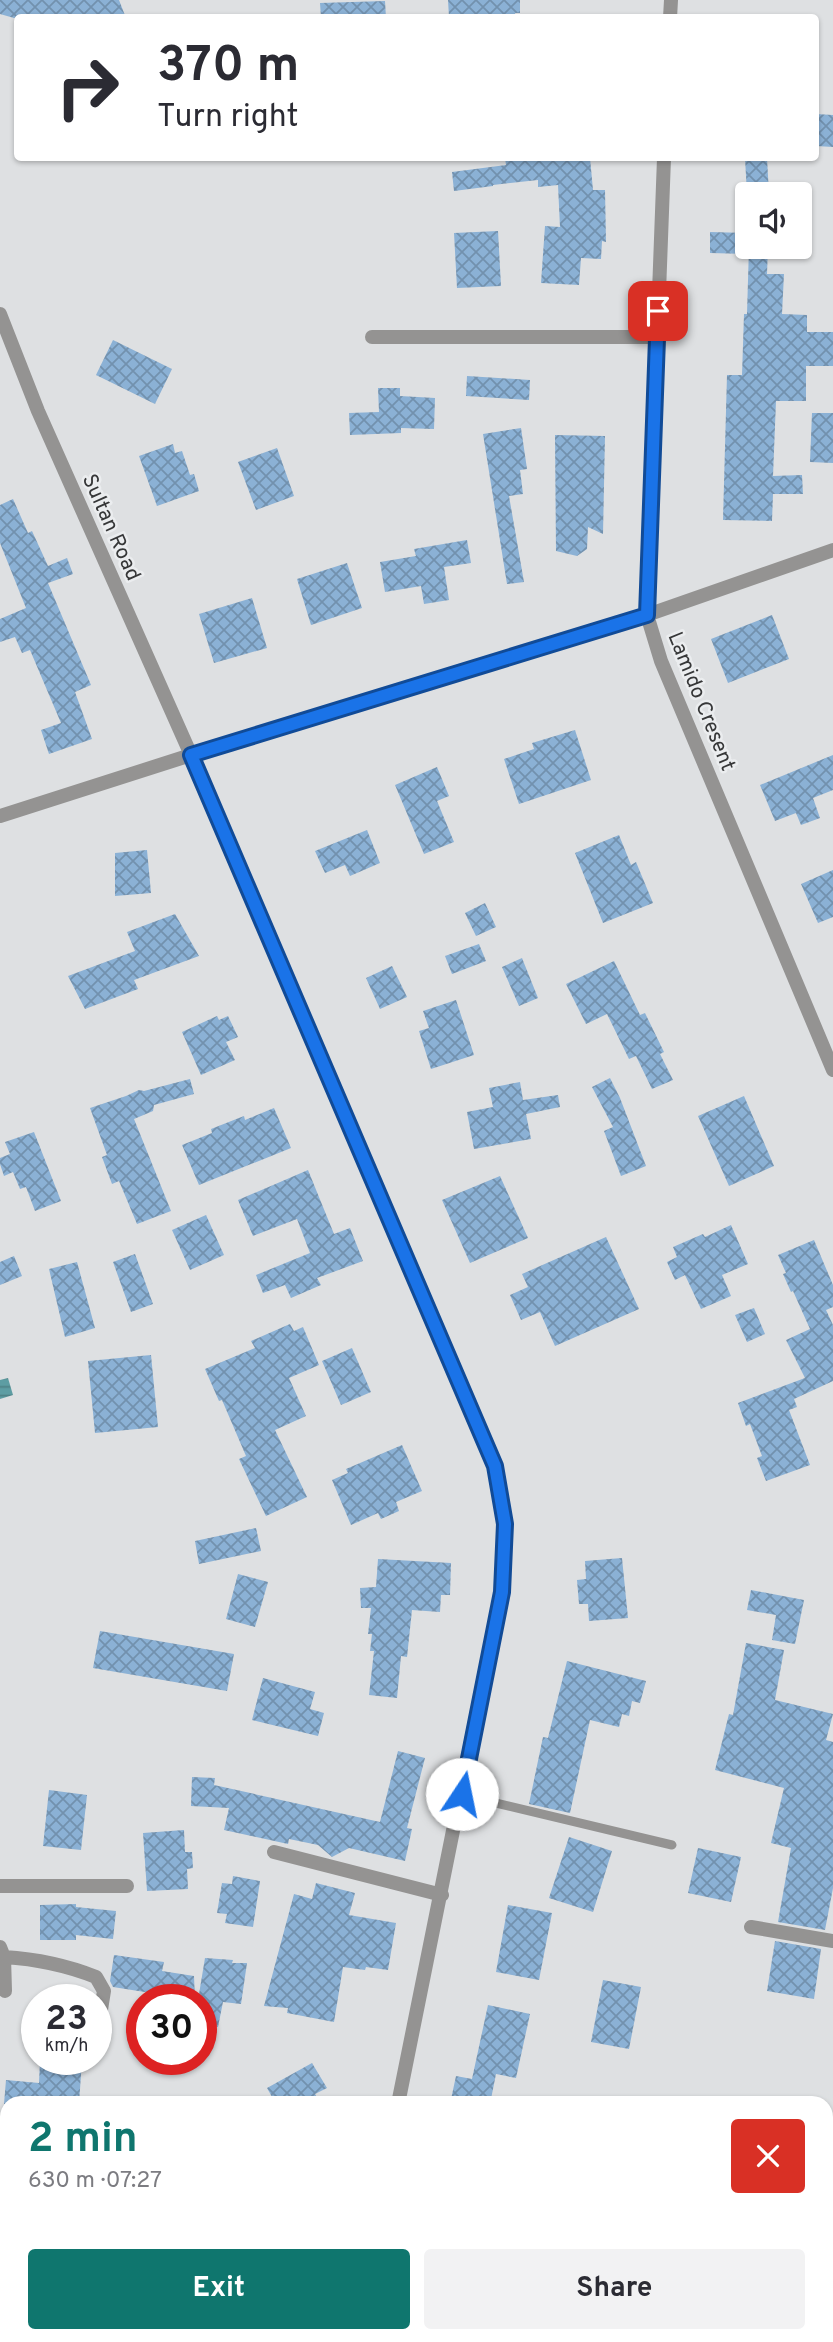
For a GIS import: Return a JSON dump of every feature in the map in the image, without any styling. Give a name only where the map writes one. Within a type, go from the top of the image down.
[{"type":"street","name":"Lamido Cresent","points":[[664,161],[647,615],[661,662],[833,1070]]},
{"type":"street","name":"Sultan Road","points":[[0,314],[44,424],[191,755],[495,1466],[505,1524],[502,1592],[400,2096]]},
{"type":"street","points":[[372,337],[657,337]]},
{"type":"street","points":[[0,816],[647,615],[833,550]]},
{"type":"street","points":[[274,1852],[442,1895]]},
{"type":"street","points":[[0,1886],[127,1886]]},
{"type":"street","points":[[751,1927],[833,1941]]},
{"type":"street","points":[[5,1991],[2,1952],[52,1963],[96,1977],[100,1984]]},
{"type":"lane","points":[[462,1794],[672,1845]]},
{"type":"water","points":[[8,1378],[13,1395],[0,1399],[0,1380]]},
{"type":"building","points":[[0,0],[119,0],[124,14],[14,14],[14,18],[0,14]]},
{"type":"building","points":[[448,0],[520,0],[520,13],[515,14],[449,14]]},
{"type":"building","points":[[385,1],[386,14],[321,14],[320,3]]},
{"type":"building","points":[[819,114],[833,115],[833,147],[819,146]]},
{"type":"building","points":[[505,161],[590,161],[593,190],[605,190],[606,242],[602,241],[601,259],[581,258],[579,285],[541,283],[545,226],[560,227],[558,185],[538,187],[538,180],[454,191],[452,172],[506,165]]},
{"type":"building","points":[[745,161],[767,161],[768,182],[746,182]]},
{"type":"building","points":[[498,231],[501,286],[457,288],[454,233]]},
{"type":"building","points":[[710,232],[735,233],[735,254],[710,253]]},
{"type":"building","points":[[749,259],[768,259],[767,274],[784,274],[782,314],[807,315],[807,332],[833,332],[833,366],[806,366],[806,401],[776,401],[773,476],[802,475],[803,494],[773,494],[772,521],[723,520],[727,375],[742,375],[744,314],[747,314]]},
{"type":"building","points":[[113,340],[172,369],[155,404],[96,375]]},
{"type":"building","points":[[467,376],[530,380],[529,400],[466,396]]},
{"type":"building","points":[[378,388],[400,388],[400,396],[435,398],[434,429],[401,428],[401,433],[350,435],[349,413],[379,412]]},
{"type":"building","points":[[812,413],[833,413],[833,463],[810,462]]},
{"type":"building","points":[[521,428],[527,469],[520,470],[523,494],[509,496],[524,582],[507,584],[483,434]]},
{"type":"building","points":[[555,435],[605,436],[603,534],[588,527],[587,549],[577,556],[556,551]]},
{"type":"building","points":[[173,444],[175,453],[182,451],[199,491],[157,506],[139,456]]},
{"type":"building","points":[[277,448],[294,496],[256,510],[238,462]]},
{"type":"building","points":[[13,499],[28,533],[32,531],[48,566],[67,558],[73,574],[48,583],[91,685],[75,692],[92,739],[49,754],[41,730],[61,723],[30,650],[22,653],[15,637],[0,642],[0,619],[26,608],[0,543],[0,505]]},
{"type":"building","points":[[467,540],[471,563],[444,567],[449,600],[424,604],[421,586],[385,592],[380,562],[416,556],[414,549]]},
{"type":"building","points":[[347,563],[362,608],[311,625],[297,579]]},
{"type":"building","points":[[252,598],[267,648],[214,663],[199,614]]},
{"type":"building","points":[[772,615],[789,659],[728,683],[711,639]]},
{"type":"building","points":[[575,730],[591,780],[519,804],[504,759],[534,749],[532,743]]},
{"type":"building","points":[[833,755],[833,790],[813,798],[820,818],[801,825],[796,813],[775,821],[760,785]]},
{"type":"building","points":[[437,767],[449,796],[437,801],[454,842],[424,854],[395,785]]},
{"type":"building","points":[[367,830],[380,863],[350,876],[345,865],[325,873],[315,851]]},
{"type":"building","points":[[619,835],[631,865],[636,862],[653,903],[603,923],[575,853]]},
{"type":"building","points":[[147,850],[151,893],[115,896],[115,853]]},
{"type":"building","points":[[833,870],[833,917],[818,923],[801,884]]},
{"type":"building","points":[[485,903],[496,927],[476,936],[465,913]]},
{"type":"building","points":[[175,914],[199,956],[134,980],[138,989],[85,1009],[68,976],[135,951],[127,932]]},
{"type":"building","points":[[479,944],[486,961],[452,974],[445,956]]},
{"type":"building","points":[[522,958],[538,998],[519,1006],[502,967]]},
{"type":"building","points":[[614,961],[640,1015],[645,1013],[664,1052],[660,1054],[673,1080],[652,1089],[636,1056],[629,1059],[607,1014],[586,1024],[566,984]]},
{"type":"building","points":[[392,966],[407,997],[380,1009],[366,978]]},
{"type":"building","points":[[456,1000],[474,1055],[431,1069],[419,1031],[429,1028],[423,1011]]},
{"type":"building","points":[[217,1016],[219,1020],[228,1016],[238,1037],[226,1042],[235,1060],[201,1075],[182,1032]]},
{"type":"building","points":[[610,1078],[646,1166],[621,1176],[604,1131],[613,1127],[592,1087]]},
{"type":"building","points":[[190,1079],[194,1094],[154,1105],[153,1111],[134,1119],[171,1211],[137,1224],[119,1181],[112,1184],[102,1157],[107,1155],[90,1108],[139,1090]]},
{"type":"building","points":[[520,1082],[523,1100],[558,1095],[560,1107],[526,1114],[531,1139],[474,1149],[467,1112],[493,1107],[489,1088]]},
{"type":"building","points":[[744,1096],[774,1166],[729,1186],[698,1116]]},
{"type":"building","points":[[274,1108],[291,1148],[199,1185],[182,1145],[212,1133],[211,1129],[244,1116],[245,1120]]},
{"type":"building","points":[[34,1132],[61,1201],[35,1211],[26,1187],[20,1189],[13,1172],[4,1176],[0,1164],[0,1158],[10,1154],[5,1142]]},
{"type":"building","points":[[308,1170],[334,1234],[350,1228],[363,1261],[317,1278],[321,1285],[291,1298],[285,1285],[263,1293],[256,1275],[310,1253],[297,1219],[253,1236],[238,1200]]},
{"type":"building","points":[[500,1176],[528,1238],[470,1263],[442,1200]]},
{"type":"building","points":[[206,1215],[224,1255],[190,1270],[172,1230]]},
{"type":"building","points":[[731,1225],[748,1264],[722,1275],[731,1296],[701,1309],[685,1275],[675,1280],[667,1262],[677,1257],[673,1247]]},
{"type":"building","points":[[606,1237],[639,1309],[555,1346],[540,1312],[521,1320],[510,1295],[528,1287],[522,1274]]},
{"type":"building","points":[[814,1240],[833,1285],[833,1307],[826,1310],[833,1325],[833,1381],[794,1399],[797,1407],[789,1410],[810,1465],[766,1481],[757,1458],[762,1456],[750,1424],[746,1426],[738,1403],[805,1378],[786,1340],[810,1329],[783,1274],[786,1273],[778,1255]]},
{"type":"building","points":[[135,1254],[153,1304],[131,1312],[113,1262]]},
{"type":"building","points":[[14,1256],[22,1276],[0,1285],[0,1262]]},
{"type":"building","points":[[77,1262],[95,1328],[65,1337],[49,1269]]},
{"type":"building","points":[[754,1308],[765,1334],[747,1342],[735,1315]]},
{"type":"building","points":[[290,1324],[294,1331],[303,1327],[319,1365],[289,1378],[306,1416],[275,1430],[307,1497],[266,1516],[239,1459],[246,1456],[222,1400],[219,1401],[205,1369],[255,1348],[251,1341]]},
{"type":"building","points":[[352,1348],[371,1392],[341,1405],[322,1361]]},
{"type":"building","points":[[151,1355],[158,1427],[95,1433],[88,1361]]},
{"type":"building","points":[[402,1445],[422,1491],[396,1502],[399,1511],[381,1519],[378,1513],[351,1525],[332,1480],[348,1473],[346,1469]]},
{"type":"building","points":[[256,1528],[261,1551],[199,1564],[195,1541]]},
{"type":"building","points":[[622,1558],[628,1618],[589,1621],[588,1604],[579,1604],[577,1580],[586,1579],[585,1561]]},
{"type":"building","points":[[378,1559],[451,1563],[450,1595],[441,1595],[440,1612],[412,1610],[407,1657],[401,1656],[397,1698],[369,1695],[374,1651],[370,1651],[372,1634],[368,1634],[371,1608],[361,1608],[360,1588],[376,1587]]},
{"type":"building","points":[[238,1574],[268,1582],[255,1627],[226,1619]]},
{"type":"building","points":[[751,1590],[804,1600],[795,1644],[772,1640],[776,1615],[747,1610]]},
{"type":"building","points":[[100,1631],[234,1654],[227,1691],[93,1668]]},
{"type":"building","points":[[746,1643],[784,1650],[775,1700],[833,1714],[826,1740],[833,1742],[833,1888],[825,1930],[778,1922],[791,1848],[771,1843],[784,1788],[715,1770],[729,1714],[733,1715]]},
{"type":"building","points":[[567,1661],[646,1681],[640,1703],[632,1701],[629,1716],[622,1714],[619,1727],[590,1720],[570,1813],[529,1804],[543,1737],[548,1738]]},
{"type":"building","points":[[263,1678],[315,1692],[310,1709],[324,1713],[318,1736],[252,1720]]},
{"type":"building","points":[[398,1751],[425,1758],[407,1828],[412,1829],[405,1861],[349,1848],[332,1857],[318,1845],[289,1839],[288,1844],[224,1830],[229,1808],[191,1806],[192,1777],[215,1778],[214,1785],[380,1822]]},
{"type":"building","points":[[49,1790],[87,1795],[81,1850],[43,1846]]},
{"type":"building","points":[[184,1830],[185,1852],[192,1852],[193,1868],[187,1869],[188,1889],[147,1891],[143,1833]]},
{"type":"building","points":[[569,1837],[612,1851],[593,1912],[549,1898]]},
{"type":"building","points":[[698,1848],[741,1857],[731,1902],[688,1893]]},
{"type":"building","points":[[233,1876],[260,1881],[253,1927],[225,1923],[227,1914],[217,1913],[222,1883],[232,1884]]},
{"type":"building","points":[[316,1883],[355,1893],[349,1915],[396,1923],[388,1970],[343,1967],[334,2022],[287,2013],[288,2008],[264,2006],[294,1894],[312,1899]]},
{"type":"building","points":[[76,1904],[76,1907],[116,1911],[113,1939],[76,1935],[76,1940],[40,1940],[40,1905]]},
{"type":"building","points":[[508,1905],[552,1913],[539,1980],[496,1972]]},
{"type":"building","points":[[775,1941],[821,1949],[814,1999],[767,1991]]},
{"type":"building","points":[[114,1955],[164,1962],[162,1971],[194,1976],[194,1984],[126,1984],[126,1989],[113,1987],[110,1981]]},
{"type":"building","points":[[205,1958],[247,1963],[241,2004],[223,2002],[218,2027],[217,1984],[201,1984]]},
{"type":"building","points":[[603,1980],[641,1987],[629,2049],[591,2042]]},
{"type":"building","points":[[488,2005],[530,2014],[516,2078],[496,2074],[492,2096],[452,2096],[456,2076],[472,2079]]},
{"type":"building","points":[[312,2063],[327,2088],[315,2094],[316,2096],[272,2096],[267,2088]]},
{"type":"building","points":[[39,2075],[81,2075],[80,2096],[5,2096],[6,2080],[39,2083]]},
{"type":"route","points":[[462,1794],[502,1592],[505,1524],[495,1466],[191,755],[647,615],[658,311]]}]
